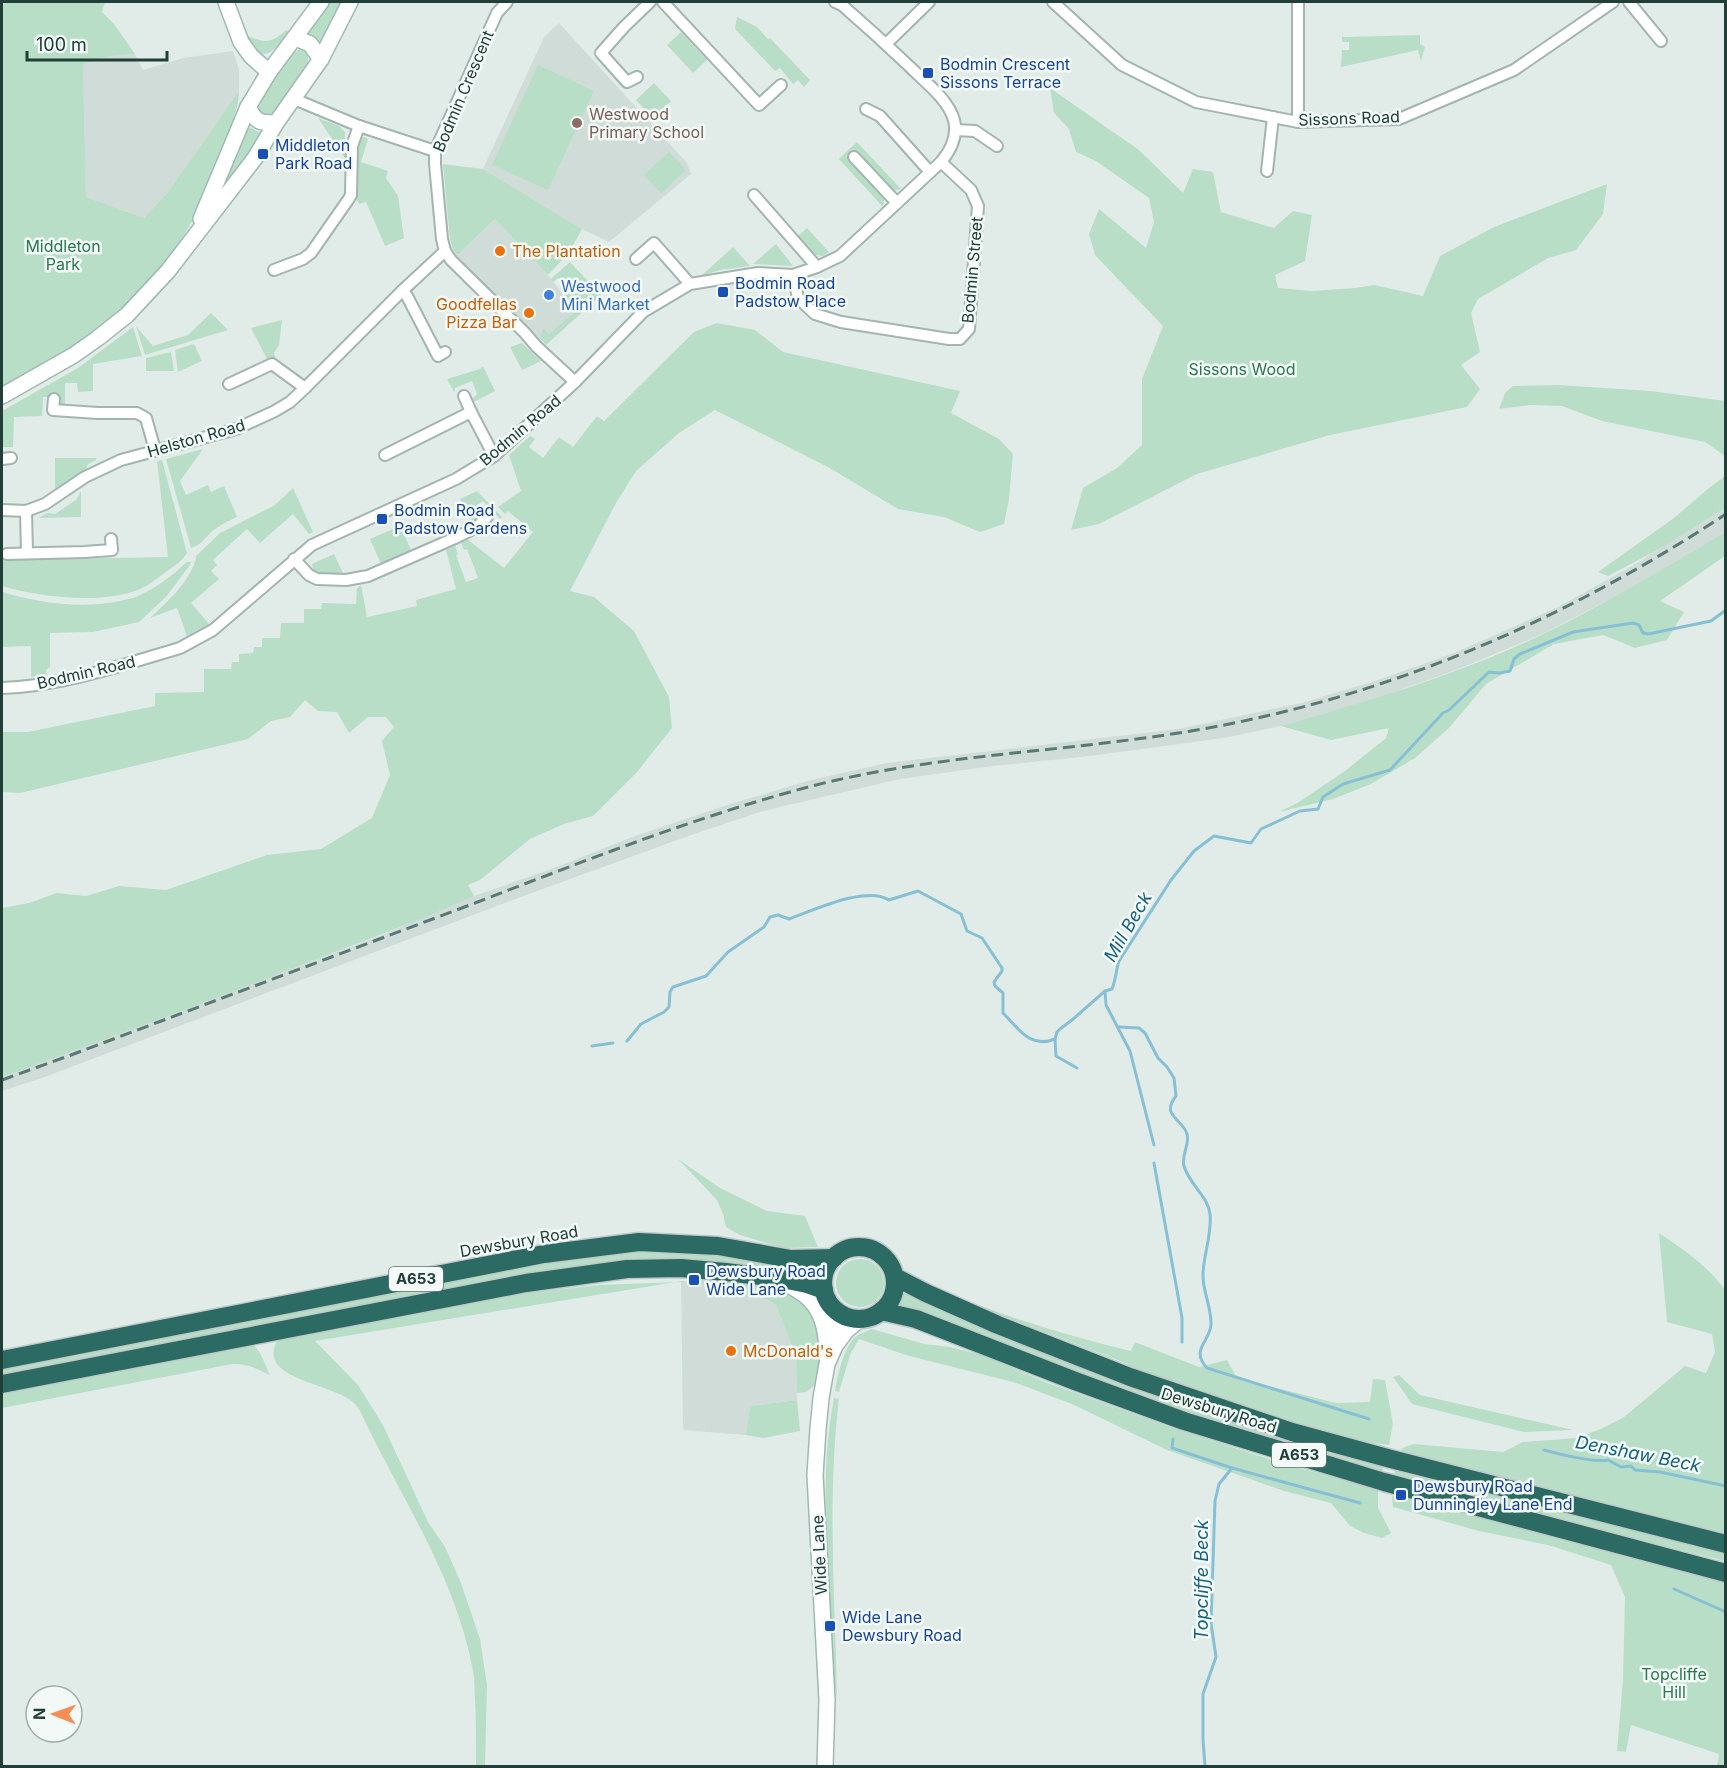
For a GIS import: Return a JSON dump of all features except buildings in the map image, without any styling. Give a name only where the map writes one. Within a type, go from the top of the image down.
[{"type":"highway","name":"Dewsbury Road","points":[[2,1360],[544,1254],[639,1242],[718,1246],[791,1259],[834,1258],[855,1247],[870,1249],[884,1257],[895,1277],[926,1293],[998,1325],[1130,1377],[1292,1432],[1388,1471],[1725,1573]]},
{"type":"highway","points":[[826,1295],[824,1278],[827,1267],[834,1258]]},
{"type":"highway","name":"A653","points":[[2,1384],[526,1282],[627,1269],[681,1268],[777,1278],[807,1284],[826,1295],[833,1307],[841,1314],[860,1319]]},
{"type":"highway","points":[[860,1319],[875,1316],[888,1304],[893,1296],[895,1277]]},
{"type":"highway","name":"Dewsbury Road","points":[[881,1311],[916,1318],[1184,1421],[1388,1471],[1725,1544]]},
{"type":"street","points":[[226,2],[242,42],[251,56],[269,72]]},
{"type":"street","points":[[195,236],[248,107],[269,72],[321,2]]},
{"type":"street","points":[[2,396],[74,355],[98,338],[127,315],[168,272],[255,158],[276,123],[321,59],[350,2]]},
{"type":"street","name":"Bodmin Crescent","points":[[445,251],[435,151],[497,13],[507,2]]},
{"type":"street","points":[[637,77],[627,82],[601,53],[650,2]]},
{"type":"street","points":[[663,2],[759,105],[781,85]]},
{"type":"street","points":[[835,2],[842,5],[886,44],[941,98],[954,119],[956,130],[975,131],[997,146]]},
{"type":"street","points":[[886,44],[929,2]]},
{"type":"street","name":"Sissons Road","points":[[1053,2],[1122,65],[1196,102],[1298,122],[1400,119],[1514,70],[1613,2]]},
{"type":"street","points":[[1298,2],[1298,122]]},
{"type":"street","points":[[1629,2],[1661,41]]},
{"type":"street","points":[[296,38],[310,44],[321,59]]},
{"type":"street","points":[[294,99],[359,126],[435,151]]},
{"type":"street","points":[[248,107],[254,118],[262,123],[276,123]]},
{"type":"street","points":[[866,109],[880,116],[930,172]]},
{"type":"street","points":[[1267,171],[1273,117]]},
{"type":"street","points":[[274,270],[303,259],[311,253],[351,195],[352,146],[359,126]]},
{"type":"street","name":"Bodmin Road","points":[[2,688],[22,687],[85,675],[180,648],[213,630],[312,545],[456,479],[494,456],[575,382],[644,312],[690,284],[758,273],[793,275],[840,256],[941,162],[949,153],[956,130]]},
{"type":"street","points":[[854,157],[897,203]]},
{"type":"street","name":"Bodmin Street","points":[[793,275],[798,298],[815,314],[841,322],[960,339],[969,329],[978,206],[971,190],[941,162]]},
{"type":"street","points":[[754,195],[817,267]]},
{"type":"street","points":[[636,259],[654,243],[690,284]]},
{"type":"street","points":[[445,251],[451,260],[575,382]]},
{"type":"street","name":"Helston Road","points":[[2,510],[26,511],[45,504],[86,477],[122,460],[236,429],[275,411],[290,402],[305,388],[445,251]]},
{"type":"street","points":[[402,291],[407,296],[438,356],[445,352]]},
{"type":"street","points":[[229,384],[272,364],[305,388]]},
{"type":"street","points":[[464,396],[494,456]]},
{"type":"street","points":[[54,399],[53,410],[137,413],[146,418],[155,450]]},
{"type":"street","points":[[385,455],[471,412]]},
{"type":"street","points":[[26,511],[27,553]]},
{"type":"street","points":[[294,559],[317,579],[369,576],[477,527],[486,517]]},
{"type":"street","points":[[7,554],[112,550],[111,539]]},
{"type":"street","points":[[777,1278],[810,1300],[817,1311],[825,1327],[827,1364]]},
{"type":"street","name":"Wide Lane","points":[[826,1295],[835,1322],[834,1346]]},
{"type":"street","name":"Wide Lane","points":[[825,1767],[827,1700],[815,1475],[821,1398],[827,1364],[834,1346],[860,1319]]},
{"type":"shaded area","name":"Westwood Primary School","points":[[559,23],[687,163],[691,174],[609,242],[582,229],[483,169],[544,37]]},
{"type":"shaded area","points":[[233,51],[239,69],[239,91],[168,192],[144,218],[86,197],[83,63],[110,56],[135,54],[143,70],[183,58]]},
{"type":"shaded area","points":[[495,219],[548,275],[576,311],[536,346],[451,260]]},
{"type":"shaded area","points":[[1725,508],[1725,532],[1634,587],[1538,636],[1456,670],[1366,702],[1281,726],[1224,738],[900,779],[763,811],[518,898],[42,1078],[2,1091],[2,1077],[382,935],[474,896],[635,836],[727,805],[811,780],[887,763],[1178,729],[1301,703],[1375,681],[1454,653],[1556,608],[1632,566]]},
{"type":"shaded area","points":[[681,1281],[732,1290],[768,1300],[776,1305],[796,1356],[797,1400],[750,1406],[746,1435],[683,1430]]},
{"type":"green space","name":"Middleton Park","points":[[2,2],[105,2],[102,12],[114,24],[135,54],[110,56],[83,64],[86,197],[144,218],[168,192],[239,91],[234,117],[236,118],[194,218],[171,257],[118,314],[64,354],[2,387]]},
{"type":"green space","points":[[329,2],[342,2],[321,47],[304,33]]},
{"type":"green space","points":[[737,17],[757,27],[768,39],[770,38],[810,80],[804,87],[798,80],[793,84],[780,68],[775,71],[735,29]]},
{"type":"green space","points":[[286,30],[289,32],[282,41],[266,54],[256,49],[243,33],[266,41]]},
{"type":"green space","points":[[681,32],[707,60],[693,73],[667,45]]},
{"type":"green space","points":[[1420,35],[1420,44],[1425,47],[1421,61],[1418,50],[1341,67],[1342,50],[1349,50],[1349,42],[1342,42],[1342,37]]},
{"type":"green space","points":[[300,49],[308,53],[308,62],[269,118],[264,119],[258,109],[283,67]]},
{"type":"green space","points":[[538,65],[594,91],[548,190],[492,165]]},
{"type":"green space","points":[[654,83],[671,101],[653,118],[636,100]]},
{"type":"green space","name":"Sissons Wood","points":[[1050,88],[1139,150],[1183,193],[1193,169],[1213,172],[1221,212],[1274,228],[1293,211],[1312,215],[1305,261],[1275,275],[1278,288],[1312,291],[1374,285],[1423,296],[1440,256],[1494,227],[1607,184],[1603,214],[1576,250],[1548,258],[1478,299],[1471,313],[1480,352],[1461,365],[1480,389],[1467,407],[1330,435],[1197,474],[1099,524],[1071,530],[1083,488],[1117,468],[1142,445],[1142,379],[1163,326],[1095,255],[1089,234],[1099,209],[1146,248],[1154,222],[1149,198],[1096,161],[1076,152],[1069,129],[1054,113]]},
{"type":"green space","points":[[318,118],[339,126],[345,132],[345,158]]},
{"type":"green space","points":[[245,125],[263,134],[218,198]]},
{"type":"green space","points":[[361,138],[368,139],[361,162],[388,171],[386,178],[398,196],[404,238],[385,246],[366,202],[359,204],[355,197],[358,174],[356,146]]},
{"type":"green space","points":[[857,142],[901,189],[892,191],[854,150],[846,156],[880,194],[882,193],[883,207],[839,159]]},
{"type":"green space","points":[[669,152],[686,170],[661,193],[644,175]]},
{"type":"green space","points":[[443,164],[483,169],[582,229],[567,253],[548,275],[495,219],[457,255],[450,239]]},
{"type":"green space","points":[[807,228],[829,252],[823,256],[816,255],[798,236]]},
{"type":"green space","points":[[776,244],[793,266],[753,264]]},
{"type":"green space","points":[[733,247],[750,266],[720,270],[701,276]]},
{"type":"green space","points":[[570,262],[601,295],[546,345],[541,339],[542,331],[544,329],[549,334],[576,311],[564,296],[570,289],[558,278],[553,282],[551,279]]},
{"type":"green space","points":[[211,313],[228,330],[145,355],[136,326],[153,346],[188,335]]},
{"type":"green space","points":[[282,320],[279,345],[274,353],[276,361],[268,361],[251,328]]},
{"type":"green space","points":[[717,323],[755,330],[783,352],[960,391],[951,413],[999,439],[1013,454],[1004,524],[980,532],[944,517],[898,509],[828,467],[715,410],[679,433],[636,471],[616,503],[570,591],[594,597],[634,631],[669,697],[672,728],[637,772],[593,816],[564,824],[530,839],[480,880],[468,885],[474,896],[426,917],[179,1012],[2,1077],[2,908],[29,903],[57,893],[86,896],[119,886],[166,890],[267,855],[321,849],[372,818],[390,775],[382,741],[394,727],[386,717],[368,717],[349,733],[337,712],[318,711],[305,700],[290,717],[271,721],[248,739],[20,793],[2,792],[2,732],[28,732],[155,706],[155,693],[204,692],[204,669],[231,669],[232,662],[239,662],[239,654],[253,653],[254,647],[262,647],[262,638],[280,638],[281,623],[304,623],[304,609],[321,609],[322,603],[356,604],[357,588],[361,585],[367,617],[417,606],[416,600],[456,589],[446,550],[455,546],[466,582],[478,578],[467,549],[464,550],[461,543],[467,539],[504,568],[533,532],[508,511],[505,514],[498,507],[521,491],[509,455],[530,436],[535,439],[529,447],[543,458],[559,437],[573,447],[597,416],[604,421],[694,332]]},
{"type":"green space","points":[[133,327],[142,356],[93,364],[93,391],[78,392],[77,383],[65,383],[65,410],[59,410],[57,397],[43,397],[42,416],[14,417],[13,447],[2,447],[2,411],[78,368]]},
{"type":"green space","points":[[522,343],[541,361],[522,370],[510,347]]},
{"type":"green space","points":[[194,344],[202,361],[178,372],[175,350]]},
{"type":"green space","points":[[171,352],[174,371],[146,371],[146,358]]},
{"type":"green space","points":[[483,366],[495,391],[472,403],[477,394],[472,381],[455,388],[454,392],[447,379],[480,369]]},
{"type":"green space","points":[[1558,385],[1651,391],[1725,401],[1725,456],[1705,442],[1602,421],[1562,406],[1530,405],[1499,409],[1505,393],[1513,386]]},
{"type":"green space","points":[[203,449],[180,481],[186,495],[208,485],[211,492],[224,486],[237,517],[212,531],[201,543],[191,548],[166,459]]},
{"type":"green space","points":[[55,458],[96,458],[96,460],[55,491]]},
{"type":"green space","points":[[162,460],[187,553],[176,565],[139,590],[104,597],[68,598],[2,586],[2,560],[168,557],[157,461]]},
{"type":"green space","points":[[1725,476],[1725,508],[1661,548],[1608,576],[1598,572],[1674,518]]},
{"type":"green space","points":[[293,488],[313,532],[309,534],[293,514],[260,543],[247,529],[213,560],[217,565],[211,571],[219,579],[191,603],[209,624],[187,636],[177,608],[150,618],[185,581],[196,556],[220,533],[275,505]]},
{"type":"green space","points":[[81,491],[81,517],[38,518],[48,513],[55,514],[76,500]]},
{"type":"green space","points":[[477,491],[502,517],[500,519],[483,501],[471,509],[476,520],[471,523],[460,499]]},
{"type":"green space","points":[[400,526],[411,550],[381,564],[370,539]]},
{"type":"green space","points":[[1725,532],[1725,556],[1660,601],[1684,612],[1667,640],[1635,648],[1603,635],[1554,644],[1486,684],[1449,728],[1415,758],[1371,784],[1333,799],[1279,812],[1299,802],[1345,771],[1386,738],[1389,728],[1331,740],[1281,726],[1412,686],[1508,650],[1610,599]]},
{"type":"green space","points":[[334,554],[343,573],[321,573],[313,569],[312,564]]},
{"type":"green space","points":[[187,562],[191,562],[190,565],[166,597],[139,622],[93,632],[50,633],[50,667],[46,670],[47,676],[31,677],[31,646],[2,647],[2,592],[60,604],[90,605],[120,601],[136,597],[151,589]]},
{"type":"green space","points":[[678,1159],[720,1188],[767,1211],[805,1216],[818,1247],[783,1248],[740,1235],[726,1227],[717,1200]]},
{"type":"green space","points":[[1659,1233],[1703,1266],[1725,1290],[1725,1537],[1401,1452],[1402,1448],[1414,1444],[1503,1452],[1523,1442],[1576,1438],[1624,1417],[1685,1366],[1706,1373],[1715,1352],[1712,1334],[1667,1322]]},
{"type":"green space","points":[[650,1249],[703,1251],[818,1269],[816,1278],[701,1262],[2,1376],[2,1363],[565,1255]]},
{"type":"green space","points":[[855,1259],[865,1259],[880,1269],[884,1283],[880,1297],[874,1303],[865,1307],[855,1307],[840,1297],[836,1288],[836,1278],[846,1263]]},
{"type":"green space","points":[[732,1280],[795,1294],[812,1311],[822,1343],[815,1385],[806,1392],[797,1393],[796,1356],[776,1305],[768,1300],[732,1290],[686,1282]]},
{"type":"green space","points":[[675,1282],[315,1341],[358,1385],[383,1425],[428,1522],[445,1547],[461,1583],[480,1639],[487,1685],[485,1766],[476,1766],[474,1674],[454,1602],[440,1569],[359,1409],[350,1400],[289,1373],[278,1365],[273,1354],[278,1339],[507,1295],[599,1285]]},
{"type":"green space","points":[[904,1288],[1382,1465],[1383,1469],[1380,1473],[1127,1395],[916,1309],[897,1307]]},
{"type":"green space","points":[[957,1297],[1043,1327],[1109,1346],[1131,1351],[1135,1342],[1199,1367],[1227,1360],[1237,1378],[1336,1403],[1370,1402],[1373,1379],[1385,1380],[1393,1424],[1389,1445],[1352,1440],[1260,1413],[1142,1372],[1125,1363],[1006,1317],[986,1313]]},
{"type":"green space","points":[[872,1329],[924,1344],[950,1347],[982,1355],[1045,1382],[1170,1427],[1281,1463],[1378,1489],[1378,1508],[1391,1533],[1382,1538],[1364,1533],[1350,1526],[1331,1503],[1284,1491],[1167,1450],[1072,1404],[1013,1382],[909,1356],[859,1339],[850,1355],[839,1392],[835,1391],[842,1362],[851,1342],[857,1336]]},
{"type":"green space","points":[[251,1344],[260,1354],[270,1375],[256,1368],[232,1364],[2,1408],[2,1392]]},
{"type":"green space","points":[[1399,1375],[1420,1395],[1573,1430],[1524,1432],[1412,1404],[1393,1377]]},
{"type":"green space","points":[[834,1398],[839,1399],[833,1473],[837,1698],[828,1626],[825,1514],[827,1456]]},
{"type":"green space","points":[[797,1400],[800,1431],[763,1438],[746,1435],[750,1406]]},
{"type":"green space","points":[[1404,1469],[1725,1550],[1725,1561],[1398,1480],[1394,1475],[1395,1471]]},
{"type":"green space","name":"Topcliffe Hill","points":[[1395,1495],[1635,1559],[1725,1579],[1725,1766],[1717,1766],[1719,1754],[1631,1725],[1626,1752],[1617,1751],[1623,1679],[1625,1597],[1611,1565],[1548,1545],[1479,1531],[1393,1507],[1392,1497]]},
{"type":"waterway","name":"Mill Beck","points":[[627,1041],[641,1024],[669,1007],[670,992],[673,987],[706,976],[728,952],[764,927],[770,917],[778,915],[789,919],[853,897],[879,896],[889,900],[918,891],[961,914],[967,931],[982,938],[1002,968],[994,982],[1003,993],[1003,1013],[1026,1036],[1039,1041],[1055,1039],[1060,1029],[1105,991],[1112,989],[1119,961],[1171,880],[1194,851],[1214,836],[1251,843],[1261,829],[1300,811],[1318,809],[1323,797],[1343,784],[1390,770],[1443,713],[1489,672],[1510,671],[1514,659],[1520,654],[1573,632],[1633,623],[1639,625],[1643,633],[1648,634],[1711,621],[1726,610]]},
{"type":"waterway","name":"Topcliffe Beck","points":[[1105,991],[1106,1005],[1130,1051],[1154,1145]]},
{"type":"waterway","points":[[1118,1027],[1139,1028],[1145,1033],[1158,1058],[1174,1078],[1176,1096],[1170,1108],[1171,1113],[1187,1134],[1184,1166],[1209,1208],[1210,1229],[1203,1279],[1211,1323],[1201,1350],[1202,1361],[1207,1368],[1369,1419]]},
{"type":"waterway","points":[[1055,1039],[1056,1056],[1077,1068]]},
{"type":"waterway","name":"Mill Beck","points":[[592,1046],[613,1043]]},
{"type":"waterway","name":"Topcliffe Beck","points":[[1154,1163],[1182,1318],[1182,1342]]},
{"type":"waterway","name":"Topcliffe Beck","points":[[1173,1439],[1172,1448],[1232,1468],[1219,1484],[1215,1501],[1211,1623],[1216,1657],[1203,1694],[1205,1766]]},
{"type":"waterway","name":"Denshaw Beck","points":[[1544,1450],[1586,1459],[1608,1460],[1621,1467],[1631,1466],[1635,1470],[1660,1472],[1726,1486]]},
{"type":"waterway","points":[[1232,1468],[1360,1503]]},
{"type":"waterway","points":[[1674,1589],[1726,1612]]},
{"type":"railway","points":[[2,1080],[602,855],[687,824],[773,797],[816,785],[909,766],[1191,731],[1262,717],[1333,699],[1470,651],[1536,621],[1601,589],[1726,514]]},
{"type":"place","name":"Bodmin Crescent Sissons Terrace","points":[[928,73]]},
{"type":"place","name":"Westwood Primary School","points":[[577,123]]},
{"type":"place","name":"Middleton Park Road","points":[[263,154]]},
{"type":"place","name":"The Plantation","points":[[500,251]]},
{"type":"place","name":"Bodmin Road Padstow Place","points":[[723,292]]},
{"type":"place","name":"Westwood Mini Market","points":[[549,295]]},
{"type":"place","name":"Goodfellas Pizza Bar","points":[[529,313]]},
{"type":"place","name":"Bodmin Road Padstow Gardens","points":[[382,519]]},
{"type":"place","name":"Dewsbury Road Wide Lane","points":[[694,1280]]},
{"type":"place","name":"McDonald's","points":[[731,1351]]},
{"type":"place","name":"Dewsbury Road Dunningley Lane End","points":[[1401,1495]]},
{"type":"place","name":"Wide Lane Dewsbury Road","points":[[830,1626]]}]
